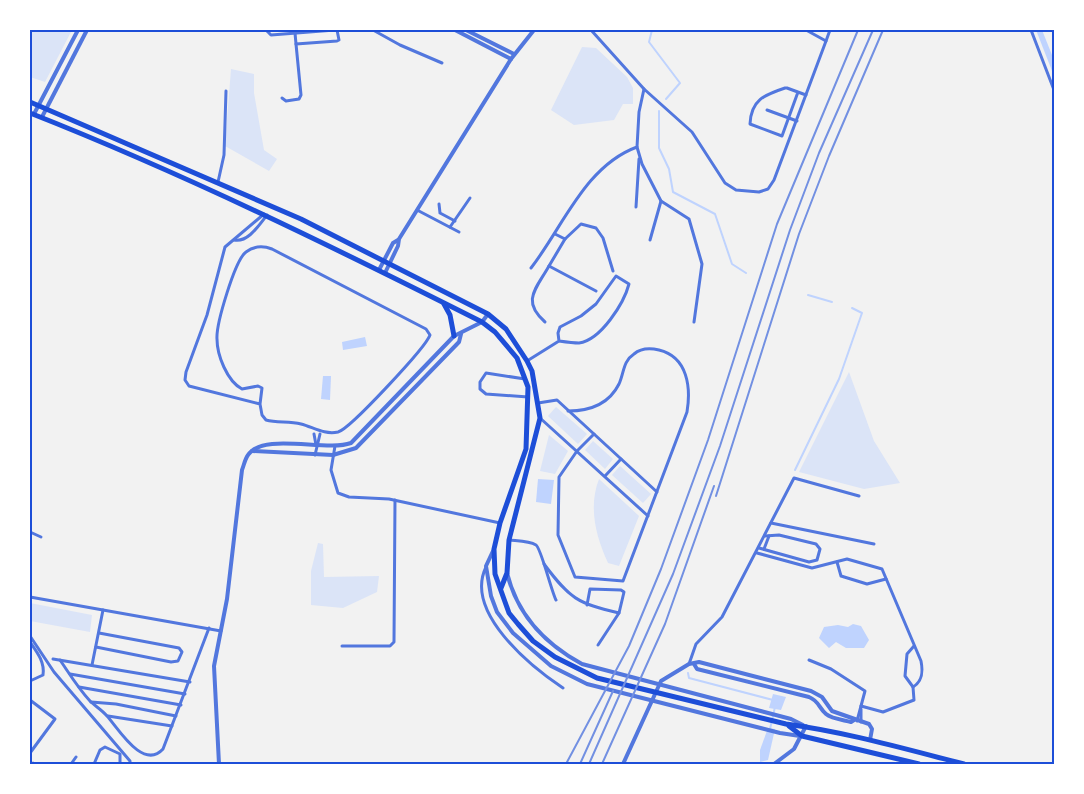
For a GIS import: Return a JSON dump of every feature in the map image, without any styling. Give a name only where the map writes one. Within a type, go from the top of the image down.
[{"type":"main road","points":[[30,102],[301,219],[488,314],[506,329],[532,371],[540,418],[509,540],[507,573],[501,588]]},
{"type":"main road","points":[[32,114],[165,168],[265,214],[444,302],[482,322],[495,332],[516,358],[525,379],[529,397],[526,449],[500,523],[494,549],[495,574],[509,613],[533,641],[569,666],[602,679],[784,724],[806,726],[870,740],[964,764]]},
{"type":"main road","points":[[165,168],[168,161]]},
{"type":"main road","points":[[444,302],[450,315],[454,336]]},
{"type":"main road","points":[[784,724],[802,736],[919,764]]},
{"type":"street","points":[[32,114],[78,30]]},
{"type":"street","points":[[42,117],[87,30]]},
{"type":"street","points":[[266,30],[271,35],[336,30],[339,40],[296,44]]},
{"type":"street","points":[[373,30],[400,45],[442,62]]},
{"type":"street","points":[[455,30],[466,32],[514,54]]},
{"type":"street","points":[[379,270],[393,243],[398,240],[514,54],[534,30]]},
{"type":"street","points":[[590,30],[644,89],[692,132],[725,183],[736,190],[759,192],[768,189],[774,180],[830,30]]},
{"type":"street","points":[[806,30],[826,41]]},
{"type":"street","points":[[1031,30],[1054,90]]},
{"type":"street","points":[[466,32],[485,46],[511,59]]},
{"type":"street","points":[[282,98],[289,101],[299,99],[300,96],[295,33]]},
{"type":"street","points":[[485,46],[488,41]]},
{"type":"street","points":[[68,50],[75,53]]},
{"type":"street","points":[[64,56],[72,60]]},
{"type":"street","points":[[798,92],[782,136],[750,124],[755,106],[760,99],[784,88],[798,92],[806,95]]},
{"type":"street","points":[[644,89],[640,103],[637,147],[661,201],[689,219],[702,264],[694,322]]},
{"type":"street","points":[[218,182],[224,154],[226,91]]},
{"type":"street","points":[[767,110],[796,121]]},
{"type":"street","points":[[531,268],[556,234],[586,186],[613,160],[637,147]]},
{"type":"street","points":[[636,207],[640,156]]},
{"type":"street","points":[[450,227],[470,198]]},
{"type":"street","points":[[650,240],[661,201]]},
{"type":"street","points":[[436,220],[440,213],[439,204]]},
{"type":"street","points":[[417,210],[458,232]]},
{"type":"street","points":[[440,213],[454,221]]},
{"type":"street","points":[[260,404],[193,388],[186,384],[185,380],[225,247],[265,214]]},
{"type":"street","points":[[545,322],[532,309],[531,297],[565,239],[581,224],[596,228],[603,238],[613,271]]},
{"type":"street","points":[[556,234],[565,239]]},
{"type":"street","points":[[385,273],[398,246],[398,240]]},
{"type":"street","points":[[266,246],[429,331],[429,338],[372,403],[342,430],[332,433],[313,430],[301,424],[266,420],[262,416],[260,404],[262,388],[258,386],[242,389],[232,381],[220,354],[216,336],[234,274],[243,256],[253,249],[266,246]]},
{"type":"street","points":[[549,266],[596,291]]},
{"type":"street","points":[[527,361],[559,341],[580,343],[595,337],[618,309],[629,284],[616,276],[596,304],[581,316],[560,327],[558,332],[559,341]]},
{"type":"street","points":[[219,764],[214,666],[228,599],[242,470],[248,454],[259,446],[271,444],[335,446],[351,443],[454,336],[462,334],[482,322],[488,314]]},
{"type":"street","points":[[252,451],[333,455],[350,451],[363,441],[426,377],[458,342],[462,334]]},
{"type":"street","points":[[568,411],[583,411],[598,406],[610,397],[619,384],[626,361],[633,354],[652,348],[666,352],[674,357],[683,367],[690,396],[686,412],[658,492],[623,581],[575,577],[558,535],[560,477],[577,451],[594,434]]},
{"type":"street","points":[[436,355],[441,360]]},
{"type":"street","points":[[420,373],[426,377]]},
{"type":"street","points":[[525,379],[486,373],[480,382],[480,389],[486,394],[529,397]]},
{"type":"street","points":[[410,383],[415,388]]},
{"type":"street","points":[[537,403],[557,400],[658,492]]},
{"type":"street","points":[[390,404],[395,408]]},
{"type":"street","points":[[540,418],[648,516]]},
{"type":"street","points":[[370,424],[375,429]]},
{"type":"street","points":[[314,434],[316,445]]},
{"type":"street","points":[[315,455],[320,434]]},
{"type":"street","points":[[358,436],[363,441]]},
{"type":"street","points":[[335,446],[331,470],[338,492],[349,497],[395,500],[500,523]]},
{"type":"street","points":[[605,476],[620,458]]},
{"type":"street","points":[[691,664],[696,644],[722,617],[794,478],[859,496]]},
{"type":"street","points":[[342,646],[390,646],[394,642],[395,500]]},
{"type":"street","points":[[771,523],[874,544]]},
{"type":"street","points":[[30,532],[41,537]]},
{"type":"street","points":[[759,548],[809,562],[817,560],[820,549],[816,544],[787,536],[764,536]]},
{"type":"street","points":[[764,549],[769,536]]},
{"type":"street","points":[[509,540],[536,545],[541,550],[549,586],[556,600]]},
{"type":"street","points":[[494,549],[481,578],[484,599],[497,626],[525,660],[563,688]]},
{"type":"street","points":[[757,552],[812,568],[847,559],[882,569],[914,646],[918,651],[922,677],[918,684],[913,687]]},
{"type":"street","points":[[837,562],[841,576],[866,584],[886,580]]},
{"type":"street","points":[[544,564],[573,598],[587,605],[619,613]]},
{"type":"street","points":[[486,566],[491,596],[497,612],[513,633],[551,666],[587,684],[780,733],[802,736]]},
{"type":"street","points":[[507,573],[518,605],[528,620],[563,654],[596,669],[767,712],[806,726],[794,749],[774,764]]},
{"type":"street","points":[[587,605],[590,589],[620,590],[624,592],[619,613],[598,645]]},
{"type":"street","points":[[30,596],[221,631]]},
{"type":"street","points":[[92,665],[103,610]]},
{"type":"street","points":[[60,660],[91,702],[107,716],[129,745],[143,752],[159,753],[181,705],[209,628]]},
{"type":"street","points":[[96,647],[175,662],[180,659],[182,652],[179,648],[98,633]]},
{"type":"street","points":[[30,636],[54,672],[130,761],[130,764]]},
{"type":"street","points":[[30,642],[44,669],[43,675],[30,681]]},
{"type":"street","points":[[861,707],[883,712],[914,700],[913,687],[905,676],[905,660],[907,654],[914,646]]},
{"type":"street","points":[[53,659],[190,682]]},
{"type":"street","points":[[809,660],[831,669],[865,691],[858,721]]},
{"type":"street","points":[[623,764],[661,681],[691,664],[699,662],[811,691],[822,697],[829,709],[871,726],[870,740]]},
{"type":"street","points":[[691,664],[697,669],[808,697],[819,702],[826,714],[851,722],[858,721]]},
{"type":"street","points":[[69,674],[185,694]]},
{"type":"street","points":[[79,686],[181,705]]},
{"type":"street","points":[[808,697],[811,691]]},
{"type":"street","points":[[819,702],[822,697]]},
{"type":"street","points":[[30,700],[55,718],[30,753]]},
{"type":"street","points":[[91,702],[116,704],[176,716]]},
{"type":"street","points":[[826,714],[829,709]]},
{"type":"street","points":[[844,720],[846,715]]},
{"type":"street","points":[[107,716],[172,726]]},
{"type":"street","points":[[94,764],[100,750],[105,747],[120,754],[120,764]]},
{"type":"street","points":[[71,764],[76,757]]},
{"type":"shaded area","points":[[30,30],[72,30],[45,82],[30,77]]},
{"type":"shaded area","points":[[582,47],[596,48],[627,77],[633,88],[633,104],[623,104],[614,120],[574,125],[551,110]]},
{"type":"shaded area","points":[[231,69],[254,74],[254,93],[264,150],[277,159],[269,171],[225,146]]},
{"type":"shaded area","points":[[849,372],[874,441],[900,483],[864,489],[799,472]]},
{"type":"shaded area","points":[[556,407],[587,434],[578,444],[548,416]]},
{"type":"shaded area","points":[[549,435],[568,451],[555,474],[540,471]]},
{"type":"shaded area","points":[[593,441],[613,459],[605,469],[585,450]]},
{"type":"shaded area","points":[[620,466],[651,494],[643,503],[612,475]]},
{"type":"shaded area","points":[[599,479],[639,516],[619,566],[608,563],[597,532],[594,500]]},
{"type":"shaded area","points":[[318,543],[323,544],[324,577],[379,576],[377,592],[343,608],[311,605],[311,571]]},
{"type":"shaded area","points":[[30,603],[92,615],[90,632],[30,621]]},
{"type":"water","points":[[1036,30],[1042,30],[1054,60],[1054,76]]},
{"type":"water","points":[[365,337],[367,346],[343,350],[342,342]]},
{"type":"water","points":[[323,376],[331,376],[330,400],[321,399]]},
{"type":"water","points":[[538,479],[554,480],[551,504],[536,502]]},
{"type":"water","points":[[853,624],[861,626],[869,640],[864,648],[846,648],[836,642],[829,648],[819,638],[824,627],[838,625],[848,627]]},
{"type":"water","points":[[773,694],[786,697],[781,710],[769,708]]},
{"type":"water","points":[[768,728],[775,729],[768,760],[760,762],[760,750]]},
{"type":"waterway","points":[[652,30],[649,42],[680,83],[666,99]]},
{"type":"waterway","points":[[659,111],[659,148],[669,169],[673,192],[715,214],[732,264],[746,273]]},
{"type":"waterway","points":[[808,295],[832,302]]},
{"type":"waterway","points":[[795,470],[839,379],[862,313],[852,308]]},
{"type":"waterway","points":[[688,673],[689,678],[773,700]]},
{"type":"waterway","points":[[770,729],[775,707]]},
{"type":"railway","points":[[566,764],[629,646],[661,569],[708,440],[777,224],[858,30]]},
{"type":"railway","points":[[589,764],[673,574],[720,446],[790,230],[819,153],[873,30]]},
{"type":"railway","points":[[716,496],[799,234],[829,156],[883,30]]},
{"type":"railway","points":[[602,764],[665,624],[714,486]]},
{"type":"railway","points":[[580,764],[613,691]]}]
